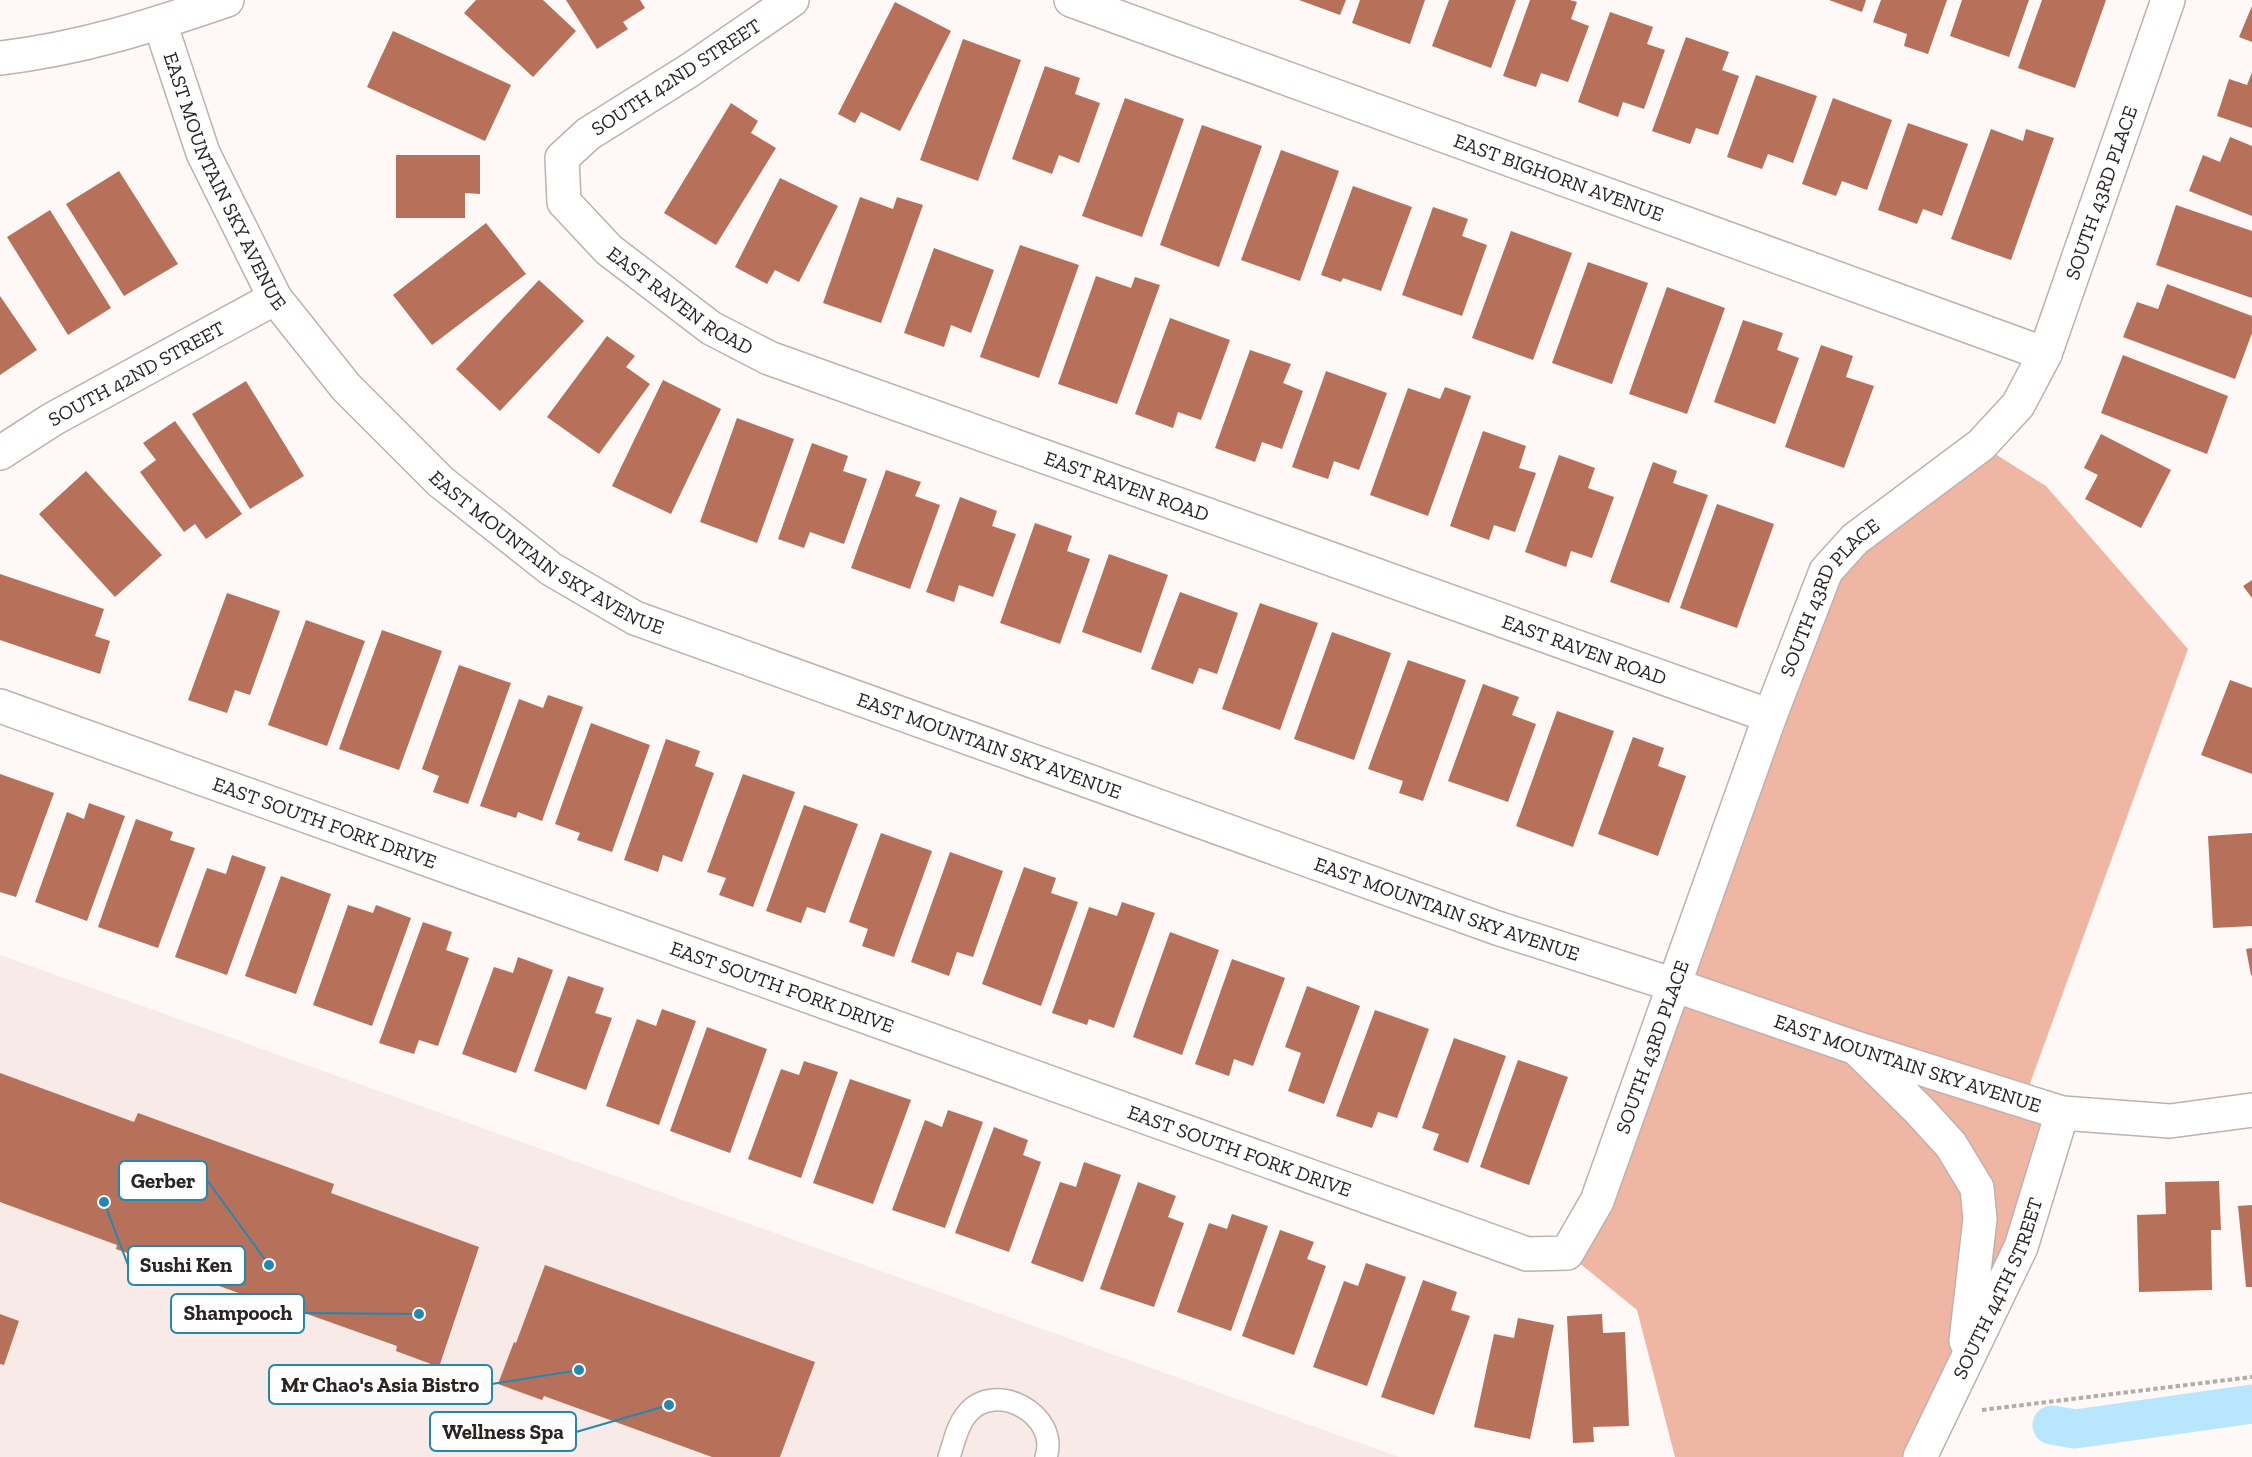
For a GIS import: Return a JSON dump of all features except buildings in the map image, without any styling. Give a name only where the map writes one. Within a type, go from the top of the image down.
[{"type":"street","points":[[0,58],[47,52],[160,23],[227,0]]},
{"type":"street","name":"SOUTH 42ND STREET","points":[[562,158],[588,134],[690,70],[792,0]]},
{"type":"street","name":"EAST BIGHORN AVENUE","points":[[1071,0],[2045,354]]},
{"type":"street","name":"SOUTH 43RD PLACE","points":[[1567,1254],[1597,1201],[1770,716],[1826,571],[1855,539],[1981,446],[2018,405],[2045,354],[2168,0]]},
{"type":"street","name":"EAST MOUNTAIN SKY AVENUE","points":[[160,23],[203,153],[275,298],[346,387],[441,482],[551,570],[635,618],[1497,928],[1674,985],[1856,1048],[2062,1113],[2170,1121],[2252,1110]]},
{"type":"street","name":"EAST RAVEN ROAD","points":[[562,158],[564,202],[609,250],[711,328],[769,358],[1770,716]]},
{"type":"street","name":"SOUTH 42ND STREET","points":[[0,453],[53,419],[275,298]]},
{"type":"street","name":"EAST SOUTH FORK DRIVE","points":[[0,706],[1527,1254],[1567,1254]]},
{"type":"street","points":[[1856,1048],[1951,1145],[1977,1188],[1980,1219],[1963,1369]]},
{"type":"street","name":"SOUTH 44TH STREET","points":[[1920,1457],[2021,1247],[2062,1113]]},
{"type":"lane","points":[[949,1457],[968,1412],[977,1405],[990,1401],[1006,1401],[1024,1407],[1037,1416],[1047,1432],[1046,1457]]},
{"type":"path","points":[[1939,1416],[2252,1377]]},
{"type":"shaded area","points":[[1981,445],[2046,486],[2188,649],[2024,1100],[2062,1113],[1920,1457],[1675,1457],[1637,1310],[1567,1253],[1826,571]]},
{"type":"shaded area","points":[[0,955],[1399,1457],[0,1457]]},
{"type":"waterway","points":[[2052,1425],[2075,1429],[2252,1404]]},
{"type":"place","name":"Sushi Ken","points":[[104,1202]]},
{"type":"place","name":"Gerber","points":[[269,1265]]},
{"type":"place","name":"Shampooch","points":[[419,1314]]},
{"type":"place","name":"Mr Chao's Asia Bistro","points":[[579,1370]]},
{"type":"place","name":"Wellness Spa","points":[[669,1405]]}]
